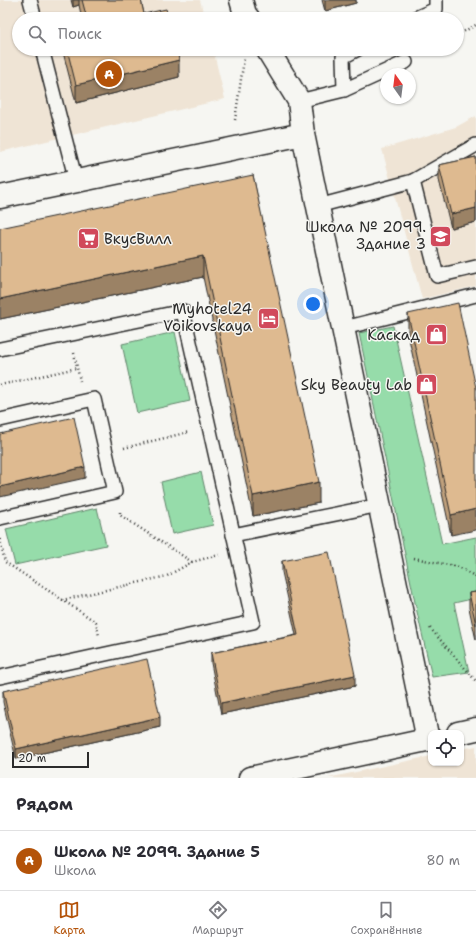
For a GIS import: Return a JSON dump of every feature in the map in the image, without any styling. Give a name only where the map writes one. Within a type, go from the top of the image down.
[{"type":"street","points":[[241,0],[245,12]]},
{"type":"street","points":[[271,56],[299,101],[303,134],[428,730]]},
{"type":"street","points":[[0,197],[303,134]]},
{"type":"street","points":[[464,732],[476,729]]},
{"type":"street","points":[[250,778],[428,739]]},
{"type":"lane","points":[[30,0],[33,12]]},
{"type":"lane","points":[[429,12],[436,9],[436,0]]},
{"type":"lane","points":[[44,56],[76,181]]},
{"type":"lane","points":[[344,56],[342,57],[344,90]]},
{"type":"lane","points":[[299,101],[344,90],[406,62]]},
{"type":"lane","points":[[318,206],[414,181],[476,145]]},
{"type":"lane","points":[[414,181],[437,276],[476,267]]},
{"type":"lane","points":[[344,328],[476,295]]},
{"type":"lane","points":[[0,349],[183,311],[252,622],[0,677]]},
{"type":"lane","points":[[0,420],[94,399],[115,492],[0,518]]},
{"type":"lane","points":[[233,535],[380,505]]},
{"type":"path","points":[[464,31],[476,25]]},
{"type":"path","points":[[235,120],[244,57]]},
{"type":"path","points":[[70,334],[85,402]]},
{"type":"path","points":[[0,385],[77,368]]},
{"type":"path","points":[[106,452],[209,428]]},
{"type":"path","points":[[115,492],[120,515],[192,562]]},
{"type":"path","points":[[0,539],[5,562],[96,622],[104,654]]},
{"type":"path","points":[[62,600],[167,576],[192,562],[237,551]]},
{"type":"path","points":[[413,557],[459,567],[476,577]]},
{"type":"path","points":[[426,623],[476,681]]},
{"type":"shaded area","points":[[0,0],[200,0],[203,12],[12,12],[12,56],[215,56],[225,99],[0,152]]},
{"type":"shaded area","name":"Школа № 2099. Здание 3","points":[[476,116],[476,286],[422,299],[382,149],[456,127]]},
{"type":"shaded area","points":[[476,746],[476,778],[328,778],[428,757],[428,766],[464,766],[464,748]]},
{"type":"green space","points":[[393,326],[442,544],[476,537],[476,598],[454,603],[469,672],[432,677],[417,612],[359,333]]},
{"type":"green space","points":[[175,332],[190,401],[137,413],[122,344]]},
{"type":"green space","points":[[201,472],[213,525],[172,534],[161,482]]},
{"type":"green space","points":[[97,508],[106,545],[15,565],[6,529]]},
{"type":"building","points":[[82,0],[141,0],[144,12],[85,12]]},
{"type":"building","points":[[166,9],[167,12],[153,12]]},
{"type":"building","points":[[69,56],[178,56],[179,60],[76,85]]},
{"type":"building","points":[[476,157],[476,208],[451,214],[439,165]]},
{"type":"building","points":[[253,175],[319,482],[253,496],[203,256],[0,299],[0,228]]},
{"type":"building","points":[[458,303],[476,388],[476,509],[451,515],[408,314]]},
{"type":"building","points":[[74,417],[85,467],[0,487],[0,434]]},
{"type":"building","points":[[329,552],[355,675],[221,703],[211,653],[298,635],[282,561]]},
{"type":"building","points":[[476,592],[476,625],[469,593]]},
{"type":"building","points":[[147,659],[160,717],[16,749],[3,691]]},
{"type":"place","name":"Школа № 2099. Здание 5","points":[[109,74]]},
{"type":"place","name":"Школа № 2099. Здание 3","points":[[441,236]]},
{"type":"place","name":"ВкусВилл","points":[[88,239]]},
{"type":"place","name":"Myhotel24 Voikovskaya","points":[[268,318]]},
{"type":"place","name":"Каскад","points":[[436,335]]},
{"type":"place","name":"Sky Beauty Lab","points":[[427,385]]}]
